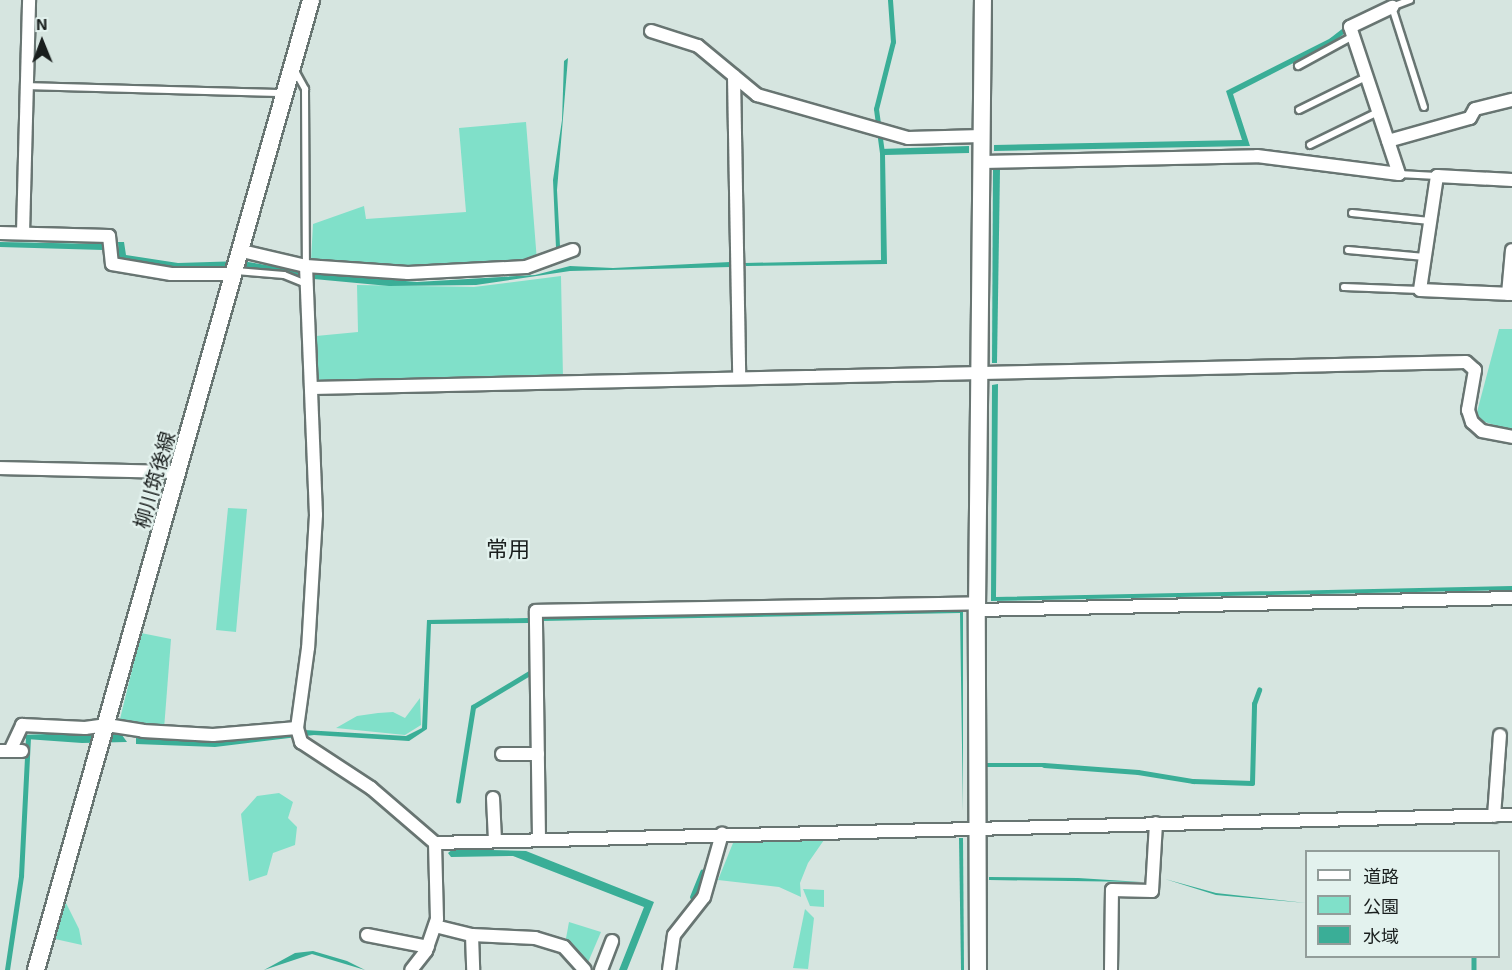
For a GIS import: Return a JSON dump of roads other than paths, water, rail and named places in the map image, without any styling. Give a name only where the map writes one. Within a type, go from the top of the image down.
[{"type":"main road","name":"柳川筑後線","points":[[36,970],[242,251],[311,0]]},
{"type":"main road","points":[[978,970],[977,606],[983,0]]},
{"type":"street","points":[[23,233],[29,0]]},
{"type":"street","points":[[982,162],[1257,156],[1399,174],[1350,27],[1392,8]]},
{"type":"street","points":[[651,31],[698,46],[756,95],[908,138],[982,136]]},
{"type":"street","points":[[734,76],[739,377]]},
{"type":"street","points":[[1388,141],[1470,118],[1475,109],[1512,99]]},
{"type":"street","points":[[1512,180],[1437,176],[1420,290],[1510,294],[1512,249]]},
{"type":"street","points":[[0,233],[109,236],[112,264],[171,274],[235,273]]},
{"type":"street","points":[[242,251],[306,266],[408,273],[526,267],[573,249]]},
{"type":"street","points":[[306,266],[316,515],[308,648],[297,728],[301,742],[371,788],[435,843],[539,838],[1512,815]]},
{"type":"street","points":[[312,388],[1467,362],[1475,370],[1468,410],[1472,422],[1482,431],[1512,437]]},
{"type":"street","points":[[0,468],[179,472]]},
{"type":"street","points":[[539,838],[536,611],[1512,598]]},
{"type":"street","points":[[10,751],[22,725],[85,728],[107,725],[143,731],[213,735],[297,728]]},
{"type":"street","points":[[1494,816],[1500,735]]},
{"type":"street","points":[[502,754],[538,754]]},
{"type":"street","points":[[493,798],[495,840]]},
{"type":"street","points":[[1111,970],[1112,890],[1152,891],[1156,823]]},
{"type":"street","points":[[669,970],[674,935],[704,897],[722,834]]},
{"type":"street","points":[[411,970],[428,947],[435,926],[439,883],[435,843]]},
{"type":"street","points":[[435,926],[472,935],[535,938],[564,947],[585,970]]},
{"type":"street","points":[[367,935],[428,947]]},
{"type":"street","points":[[472,935],[473,970]]},
{"type":"street","points":[[601,970],[612,940]]},
{"type":"lane","points":[[1410,0],[1392,8],[1424,107]]},
{"type":"lane","points":[[1298,66],[1353,36]]},
{"type":"lane","points":[[292,66],[305,89],[306,266]]},
{"type":"lane","points":[[1299,110],[1366,76]]},
{"type":"lane","points":[[27,86],[285,93]]},
{"type":"lane","points":[[1310,145],[1378,112]]},
{"type":"lane","points":[[1399,174],[1437,176]]},
{"type":"lane","points":[[1353,213],[1430,221]]},
{"type":"lane","points":[[1348,250],[1425,257]]},
{"type":"lane","points":[[235,273],[285,275],[307,284]]},
{"type":"lane","points":[[1344,287],[1420,290]]},
{"type":"water","points":[[1335,36],[1338,40],[1233,94],[1250,146],[994,151],[994,145],[1242,140],[1226,91]]},
{"type":"water","points":[[568,58],[557,190],[560,246],[556,248],[553,180],[562,120],[564,61]]},
{"type":"water","points":[[969,146],[969,153],[885,155],[887,264],[746,266],[745,263],[881,260],[880,149]]},
{"type":"water","points":[[1000,169],[997,363],[992,363],[993,170]]},
{"type":"water","points":[[0,242],[103,244],[103,250],[0,247]]},
{"type":"water","points":[[118,242],[124,242],[126,255],[178,263],[242,261],[313,273],[417,282],[535,275],[570,266],[613,268],[730,262],[731,267],[570,271],[476,285],[389,286],[303,278],[272,270],[175,268],[125,261],[119,259]]},
{"type":"water","points":[[998,384],[996,597],[1512,586],[1512,590],[991,601],[992,385]]},
{"type":"water","points":[[963,610],[963,812],[960,613],[541,621],[541,618]]},
{"type":"water","points":[[528,618],[528,623],[431,624],[427,729],[409,741],[314,735],[215,747],[136,744],[136,738],[220,742],[304,730],[406,736],[422,728],[427,620]]},
{"type":"water","points":[[96,732],[122,735],[127,742],[82,743],[26,739],[22,735]]},
{"type":"water","points":[[959,838],[963,838],[964,970],[961,970]]},
{"type":"water","points":[[453,849],[526,851],[654,902],[627,970],[619,970],[644,907],[513,856],[451,857],[448,853]]},
{"type":"water","points":[[989,877],[1078,878],[1141,882],[989,880]]},
{"type":"water","points":[[1165,879],[1216,893],[1305,903],[1216,895]]},
{"type":"water","points":[[313,951],[347,961],[365,970],[312,954],[264,970],[295,953]]},
{"type":"waterway","points":[[882,153],[876,109],[893,42],[890,0]]},
{"type":"waterway","points":[[1331,40],[1350,25]]},
{"type":"waterway","points":[[458,801],[473,707],[531,672]]},
{"type":"waterway","points":[[986,765],[1044,765],[1138,772],[1193,781],[1252,783],[1254,704],[1259,690]]},
{"type":"waterway","points":[[7,970],[21,876],[28,738]]},
{"type":"waterway","points":[[692,897],[702,872]]},
{"type":"waterway","points":[[1474,958],[1474,970]]},
{"type":"district","name":"常用","points":[[508,549]]}]
